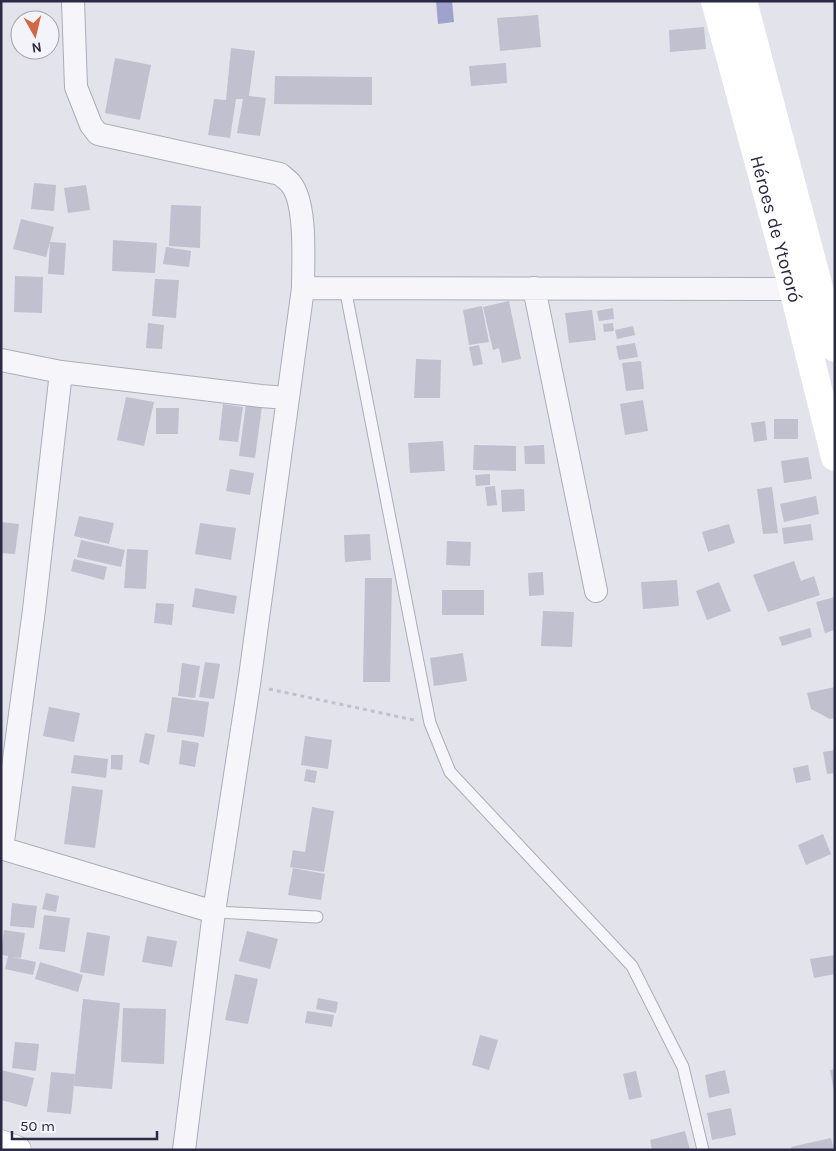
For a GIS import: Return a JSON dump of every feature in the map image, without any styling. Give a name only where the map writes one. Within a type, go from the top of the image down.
[{"type":"street","points":[[73,1],[76,87],[91,126],[98,134],[280,174],[292,185],[300,202],[304,288],[249,684],[214,912],[184,1150]]},
{"type":"street","name":"Héroes de Ytororó","points":[[715,1],[805,286],[835,348]]},
{"type":"street","name":"Héroes de Ytororó","points":[[743,1],[805,286],[835,457]]},
{"type":"street","points":[[304,288],[805,286]]},
{"type":"street","points":[[534,288],[596,591]]},
{"type":"street","points":[[1,360],[61,372],[288,398]]},
{"type":"street","points":[[61,372],[34,610],[2,848],[214,912]]},
{"type":"street","points":[[1,1144],[17,1150]]},
{"type":"lane","points":[[345,288],[430,723],[450,772],[632,966],[683,1067],[703,1150]]},
{"type":"lane","points":[[214,912],[316,917]]},
{"type":"path","points":[[249,684],[430,723]]},
{"type":"water","points":[[436,1],[452,1],[454,22],[438,24]]},
{"type":"building","points":[[538,15],[541,47],[500,51],[497,18]]},
{"type":"building","points":[[704,27],[706,49],[670,52],[669,30]]},
{"type":"building","points":[[231,48],[255,51],[249,96],[266,98],[260,136],[237,133],[243,99],[236,99],[230,138],[208,135],[214,99],[226,100]]},
{"type":"building","points":[[115,58],[151,65],[140,120],[105,113]]},
{"type":"building","points":[[506,63],[507,83],[471,86],[469,66]]},
{"type":"building","points":[[275,76],[372,77],[372,105],[274,104]]},
{"type":"building","points":[[34,183],[56,185],[54,211],[31,209]]},
{"type":"building","points":[[86,185],[90,210],[68,213],[64,188]]},
{"type":"building","points":[[171,205],[201,206],[200,248],[169,246]]},
{"type":"building","points":[[21,219],[54,227],[46,257],[13,249]]},
{"type":"building","points":[[113,240],[157,243],[155,273],[112,271]]},
{"type":"building","points":[[50,242],[66,243],[64,275],[48,274]]},
{"type":"building","points":[[166,247],[191,251],[189,267],[163,264]]},
{"type":"building","points":[[15,276],[43,277],[42,313],[14,312]]},
{"type":"building","points":[[155,279],[179,280],[176,318],[152,316]]},
{"type":"building","points":[[509,301],[521,359],[502,363],[499,348],[493,350],[483,307]]},
{"type":"building","points":[[482,306],[489,342],[469,345],[463,310]]},
{"type":"building","points":[[613,308],[614,319],[599,321],[597,311]]},
{"type":"building","points":[[592,310],[596,340],[569,343],[565,313]]},
{"type":"building","points":[[148,323],[164,325],[162,349],[146,348]]},
{"type":"building","points":[[613,323],[614,331],[604,332],[603,324]]},
{"type":"building","points":[[633,326],[635,335],[617,339],[615,330]]},
{"type":"building","points":[[635,343],[638,357],[619,360],[616,346]]},
{"type":"building","points":[[479,345],[483,364],[473,366],[469,347]]},
{"type":"building","points":[[416,359],[441,360],[440,398],[414,398]]},
{"type":"building","points":[[641,361],[644,389],[626,391],[622,363]]},
{"type":"building","points":[[126,397],[154,402],[144,446],[117,440]]},
{"type":"building","points":[[643,400],[648,431],[625,435],[620,404]]},
{"type":"building","points":[[223,404],[243,407],[238,442],[219,440]]},
{"type":"building","points":[[246,404],[262,406],[255,458],[239,456]]},
{"type":"building","points":[[156,408],[179,408],[178,434],[156,434]]},
{"type":"building","points":[[774,419],[798,419],[798,439],[774,439]]},
{"type":"building","points":[[765,421],[767,440],[754,442],[751,423]]},
{"type":"building","points":[[443,441],[445,471],[410,473],[408,443]]},
{"type":"building","points":[[474,445],[516,446],[516,471],[473,470]]},
{"type":"building","points":[[544,445],[545,464],[525,464],[524,446]]},
{"type":"building","points":[[808,457],[812,479],[784,483],[781,461]]},
{"type":"building","points":[[230,469],[254,473],[250,495],[226,491]]},
{"type":"building","points":[[490,474],[490,485],[476,486],[475,475]]},
{"type":"building","points":[[495,486],[497,505],[487,506],[485,487]]},
{"type":"building","points":[[772,487],[778,533],[763,534],[757,489]]},
{"type":"building","points":[[524,489],[525,511],[502,512],[501,490]]},
{"type":"building","points":[[816,496],[819,514],[784,522],[780,504]]},
{"type":"building","points":[[79,516],[114,523],[109,544],[74,536]]},
{"type":"building","points":[[1,522],[19,524],[15,554],[1,553]]},
{"type":"building","points":[[200,523],[236,528],[231,560],[195,554]]},
{"type":"building","points":[[729,524],[735,543],[708,552],[702,532]]},
{"type":"building","points":[[811,524],[813,540],[784,544],[782,528]]},
{"type":"building","points":[[370,534],[371,560],[345,562],[344,535]]},
{"type":"building","points":[[81,540],[125,550],[121,567],[77,557]]},
{"type":"building","points":[[447,541],[471,542],[470,566],[446,565]]},
{"type":"building","points":[[127,549],[148,550],[146,589],[124,588]]},
{"type":"building","points":[[74,559],[107,567],[104,580],[71,571]]},
{"type":"building","points":[[794,561],[801,581],[814,576],[820,595],[768,612],[753,575]]},
{"type":"building","points":[[543,572],[544,595],[529,596],[528,573]]},
{"type":"building","points":[[365,578],[392,578],[390,682],[363,682]]},
{"type":"building","points":[[677,580],[679,606],[643,609],[641,582]]},
{"type":"building","points":[[719,582],[731,611],[707,620],[696,591]]},
{"type":"building","points":[[195,588],[237,596],[234,614],[192,607]]},
{"type":"building","points":[[442,590],[484,590],[484,615],[442,615]]},
{"type":"building","points":[[835,597],[835,630],[825,633],[816,602]]},
{"type":"building","points":[[156,603],[174,604],[172,625],[154,623]]},
{"type":"building","points":[[543,611],[574,612],[572,647],[541,646]]},
{"type":"building","points":[[810,628],[812,637],[782,646],[779,637]]},
{"type":"building","points":[[463,653],[467,681],[434,686],[430,658]]},
{"type":"building","points":[[205,662],[220,664],[214,699],[199,697]]},
{"type":"building","points":[[182,663],[200,666],[195,698],[178,696]]},
{"type":"building","points":[[835,687],[835,718],[830,719],[811,709],[807,693]]},
{"type":"building","points":[[172,697],[209,702],[204,737],[167,732]]},
{"type":"building","points":[[49,707],[80,713],[74,742],[43,736]]},
{"type":"building","points":[[145,733],[155,735],[149,765],[139,762]]},
{"type":"building","points":[[305,736],[332,740],[328,769],[301,765]]},
{"type":"building","points":[[182,740],[199,743],[195,767],[179,764]]},
{"type":"building","points":[[835,750],[835,773],[827,774],[823,752]]},
{"type":"building","points":[[74,755],[108,759],[106,778],[71,773]]},
{"type":"building","points":[[111,755],[123,755],[122,770],[111,769]]},
{"type":"building","points":[[808,765],[811,780],[796,783],[793,768]]},
{"type":"building","points":[[306,769],[317,771],[315,783],[304,781]]},
{"type":"building","points":[[72,786],[103,790],[95,848],[64,844]]},
{"type":"building","points":[[312,807],[334,811],[324,872],[290,867],[293,850],[305,852]]},
{"type":"building","points":[[823,834],[831,854],[806,865],[798,845]]},
{"type":"building","points":[[293,868],[325,874],[321,900],[288,895]]},
{"type":"building","points":[[46,893],[59,896],[56,912],[42,909]]},
{"type":"building","points":[[12,903],[37,906],[34,928],[10,926]]},
{"type":"building","points":[[44,915],[70,918],[65,952],[39,949]]},
{"type":"building","points":[[4,930],[25,933],[21,958],[12,957],[36,962],[33,975],[5,969],[8,956],[1,955]]},
{"type":"building","points":[[247,931],[278,939],[270,969],[239,961]]},
{"type":"building","points":[[87,932],[110,936],[104,976],[80,972]]},
{"type":"building","points":[[147,936],[177,941],[172,967],[142,962]]},
{"type":"building","points":[[835,955],[835,974],[814,978],[810,959]]},
{"type":"building","points":[[40,962],[83,975],[78,992],[35,979]]},
{"type":"building","points":[[235,974],[258,979],[248,1024],[225,1020]]},
{"type":"building","points":[[318,998],[338,1002],[336,1013],[316,1009]]},
{"type":"building","points":[[83,999],[120,1003],[112,1089],[74,1086]]},
{"type":"building","points":[[123,1008],[166,1009],[164,1064],[121,1062]]},
{"type":"building","points":[[307,1011],[334,1015],[332,1027],[305,1023]]},
{"type":"building","points":[[480,1035],[498,1040],[489,1070],[472,1065]]},
{"type":"building","points":[[15,1042],[39,1044],[36,1071],[12,1068]]},
{"type":"building","points":[[835,1069],[835,1092],[834,1092],[830,1070]]},
{"type":"building","points":[[1,1070],[34,1078],[27,1107],[1,1100]]},
{"type":"building","points":[[725,1070],[730,1093],[709,1098],[705,1075]]},
{"type":"building","points":[[636,1071],[642,1097],[629,1100],[623,1074]]},
{"type":"building","points":[[51,1072],[75,1074],[71,1114],[47,1112]]},
{"type":"building","points":[[731,1108],[736,1135],[712,1140],[707,1113]]},
{"type":"building","points":[[685,1131],[690,1150],[652,1150],[650,1140]]},
{"type":"building","points":[[831,1138],[834,1150],[792,1150],[791,1147]]}]
